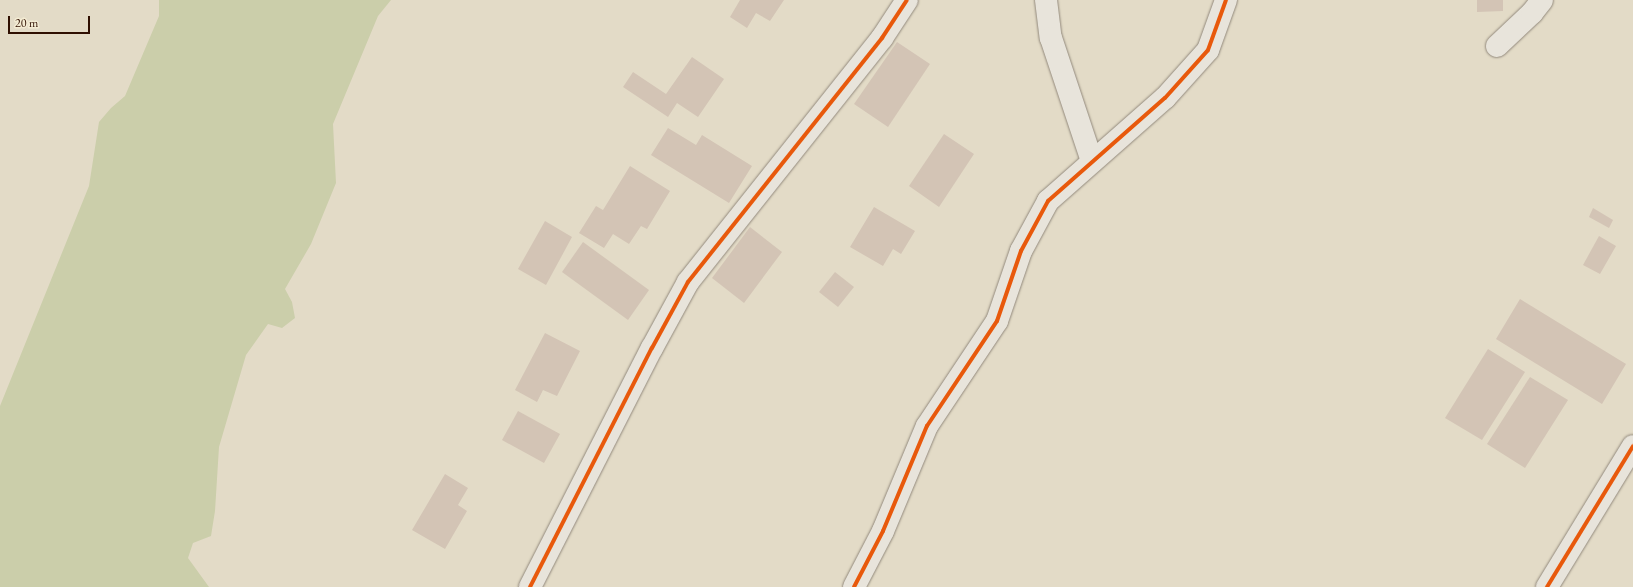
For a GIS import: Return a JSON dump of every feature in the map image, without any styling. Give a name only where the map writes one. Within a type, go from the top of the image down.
[{"type":"street","points":[[530,587],[652,348],[688,282],[882,38],[907,0]]},
{"type":"street","points":[[1046,0],[1051,38],[1092,161]]},
{"type":"street","points":[[854,587],[883,531],[927,426],[997,321],[1021,251],[1048,201],[1165,98],[1208,50],[1226,0]]},
{"type":"street","points":[[1497,46],[1532,13],[1542,0]]},
{"type":"street","points":[[1547,587],[1633,446]]},
{"type":"green space","points":[[159,0],[391,0],[378,16],[333,124],[336,183],[311,244],[285,289],[292,302],[295,318],[282,328],[268,324],[246,355],[219,447],[215,511],[211,536],[193,543],[188,558],[209,587],[0,587],[0,406],[89,186],[99,122],[111,108],[125,96],[159,16]]},
{"type":"building","points":[[740,0],[784,0],[770,21],[756,13],[747,28],[730,17]]},
{"type":"building","points":[[1477,0],[1503,0],[1503,11],[1477,12]]},
{"type":"building","points":[[897,42],[930,64],[888,127],[854,104]]},
{"type":"building","points":[[692,57],[724,79],[698,117],[677,103],[668,117],[623,87],[633,72],[666,94]]},
{"type":"building","points":[[668,128],[696,145],[702,135],[752,166],[729,203],[651,155]]},
{"type":"building","points":[[944,134],[974,154],[939,207],[909,186]]},
{"type":"building","points":[[630,166],[670,191],[647,229],[641,226],[629,244],[613,234],[604,248],[579,233],[596,206],[603,210]]},
{"type":"building","points":[[874,207],[915,231],[901,254],[893,249],[883,266],[850,247]]},
{"type":"building","points":[[1593,208],[1613,220],[1609,228],[1589,217]]},
{"type":"building","points":[[545,221],[572,237],[546,285],[518,269]]},
{"type":"building","points":[[750,227],[782,252],[744,303],[712,278]]},
{"type":"building","points":[[1599,236],[1616,246],[1600,274],[1583,265]]},
{"type":"building","points":[[583,242],[649,290],[628,320],[562,272]]},
{"type":"building","points":[[835,272],[854,287],[838,307],[819,292]]},
{"type":"building","points":[[1520,299],[1626,364],[1602,404],[1496,339]]},
{"type":"building","points":[[545,333],[580,351],[557,396],[543,390],[537,402],[515,390]]},
{"type":"building","points":[[1488,349],[1525,372],[1482,440],[1445,418]]},
{"type":"building","points":[[1530,377],[1568,400],[1525,468],[1487,444]]},
{"type":"building","points":[[518,411],[560,434],[544,463],[502,440]]},
{"type":"building","points":[[445,474],[468,488],[458,505],[467,511],[445,549],[412,530]]},
{"type":"cycle path","points":[[530,587],[652,348],[688,282],[882,38],[907,0]]},
{"type":"cycle path","points":[[854,587],[883,531],[927,426],[997,321],[1021,251],[1048,201],[1165,98],[1208,50],[1226,0]]},
{"type":"cycle path","points":[[1547,587],[1633,446]]}]
